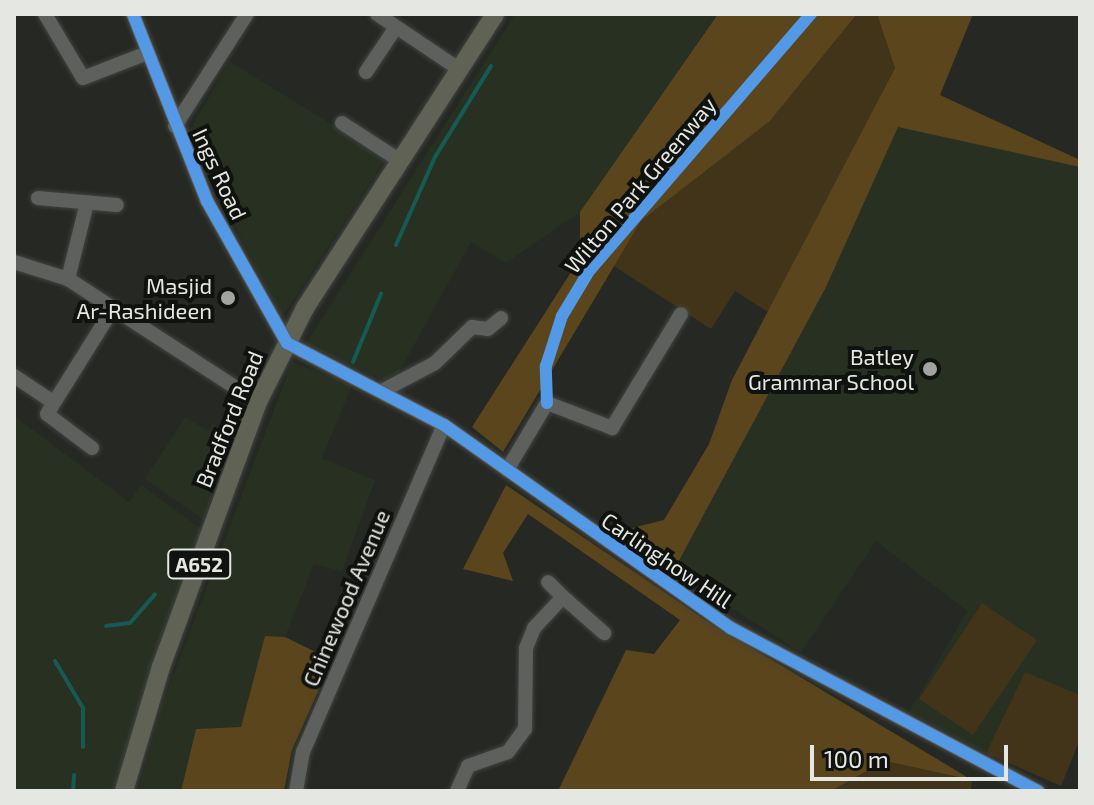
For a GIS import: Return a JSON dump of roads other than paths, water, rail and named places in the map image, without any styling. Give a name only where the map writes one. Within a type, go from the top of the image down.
[{"type":"main road","name":"Bradford Road","points":[[124,791],[161,667],[258,402],[287,343],[399,160],[495,14]]},
{"type":"street","points":[[45,14],[83,78],[147,53]]},
{"type":"street","name":"Ings Road","points":[[133,14],[207,201],[287,343]]},
{"type":"street","points":[[175,126],[247,14]]},
{"type":"street","points":[[377,14],[459,69]]},
{"type":"street","points":[[366,72],[396,27]]},
{"type":"street","points":[[342,123],[399,160]]},
{"type":"street","points":[[38,198],[117,205]]},
{"type":"street","points":[[68,279],[87,203]]},
{"type":"street","points":[[14,262],[68,279],[258,402]]},
{"type":"street","points":[[92,448],[47,414],[112,310]]},
{"type":"street","points":[[507,470],[547,403],[612,428],[681,314]]},
{"type":"street","points":[[382,391],[435,363],[472,327],[488,329],[501,318]]},
{"type":"street","name":"Carlinghow Hill","points":[[287,343],[444,425],[731,628],[1038,791]]},
{"type":"street","points":[[14,376],[53,402]]},
{"type":"street","name":"Chinewood Avenue","points":[[296,791],[303,752],[444,425]]},
{"type":"street","points":[[548,582],[604,633]]},
{"type":"street","points":[[457,791],[468,766],[519,743],[527,716],[526,648],[534,628],[563,597]]},
{"type":"waterway","points":[[396,245],[435,157],[491,66]]},
{"type":"waterway","points":[[353,362],[381,294]]},
{"type":"waterway","points":[[106,626],[130,623],[155,594]]},
{"type":"waterway","points":[[55,661],[83,708],[83,747]]},
{"type":"waterway","points":[[73,791],[74,775]]},
{"type":"place","name":"Masjid Ar-Rashideen","points":[[228,298]]},
{"type":"place","name":"Batley Grammar School","points":[[930,369]]}]
